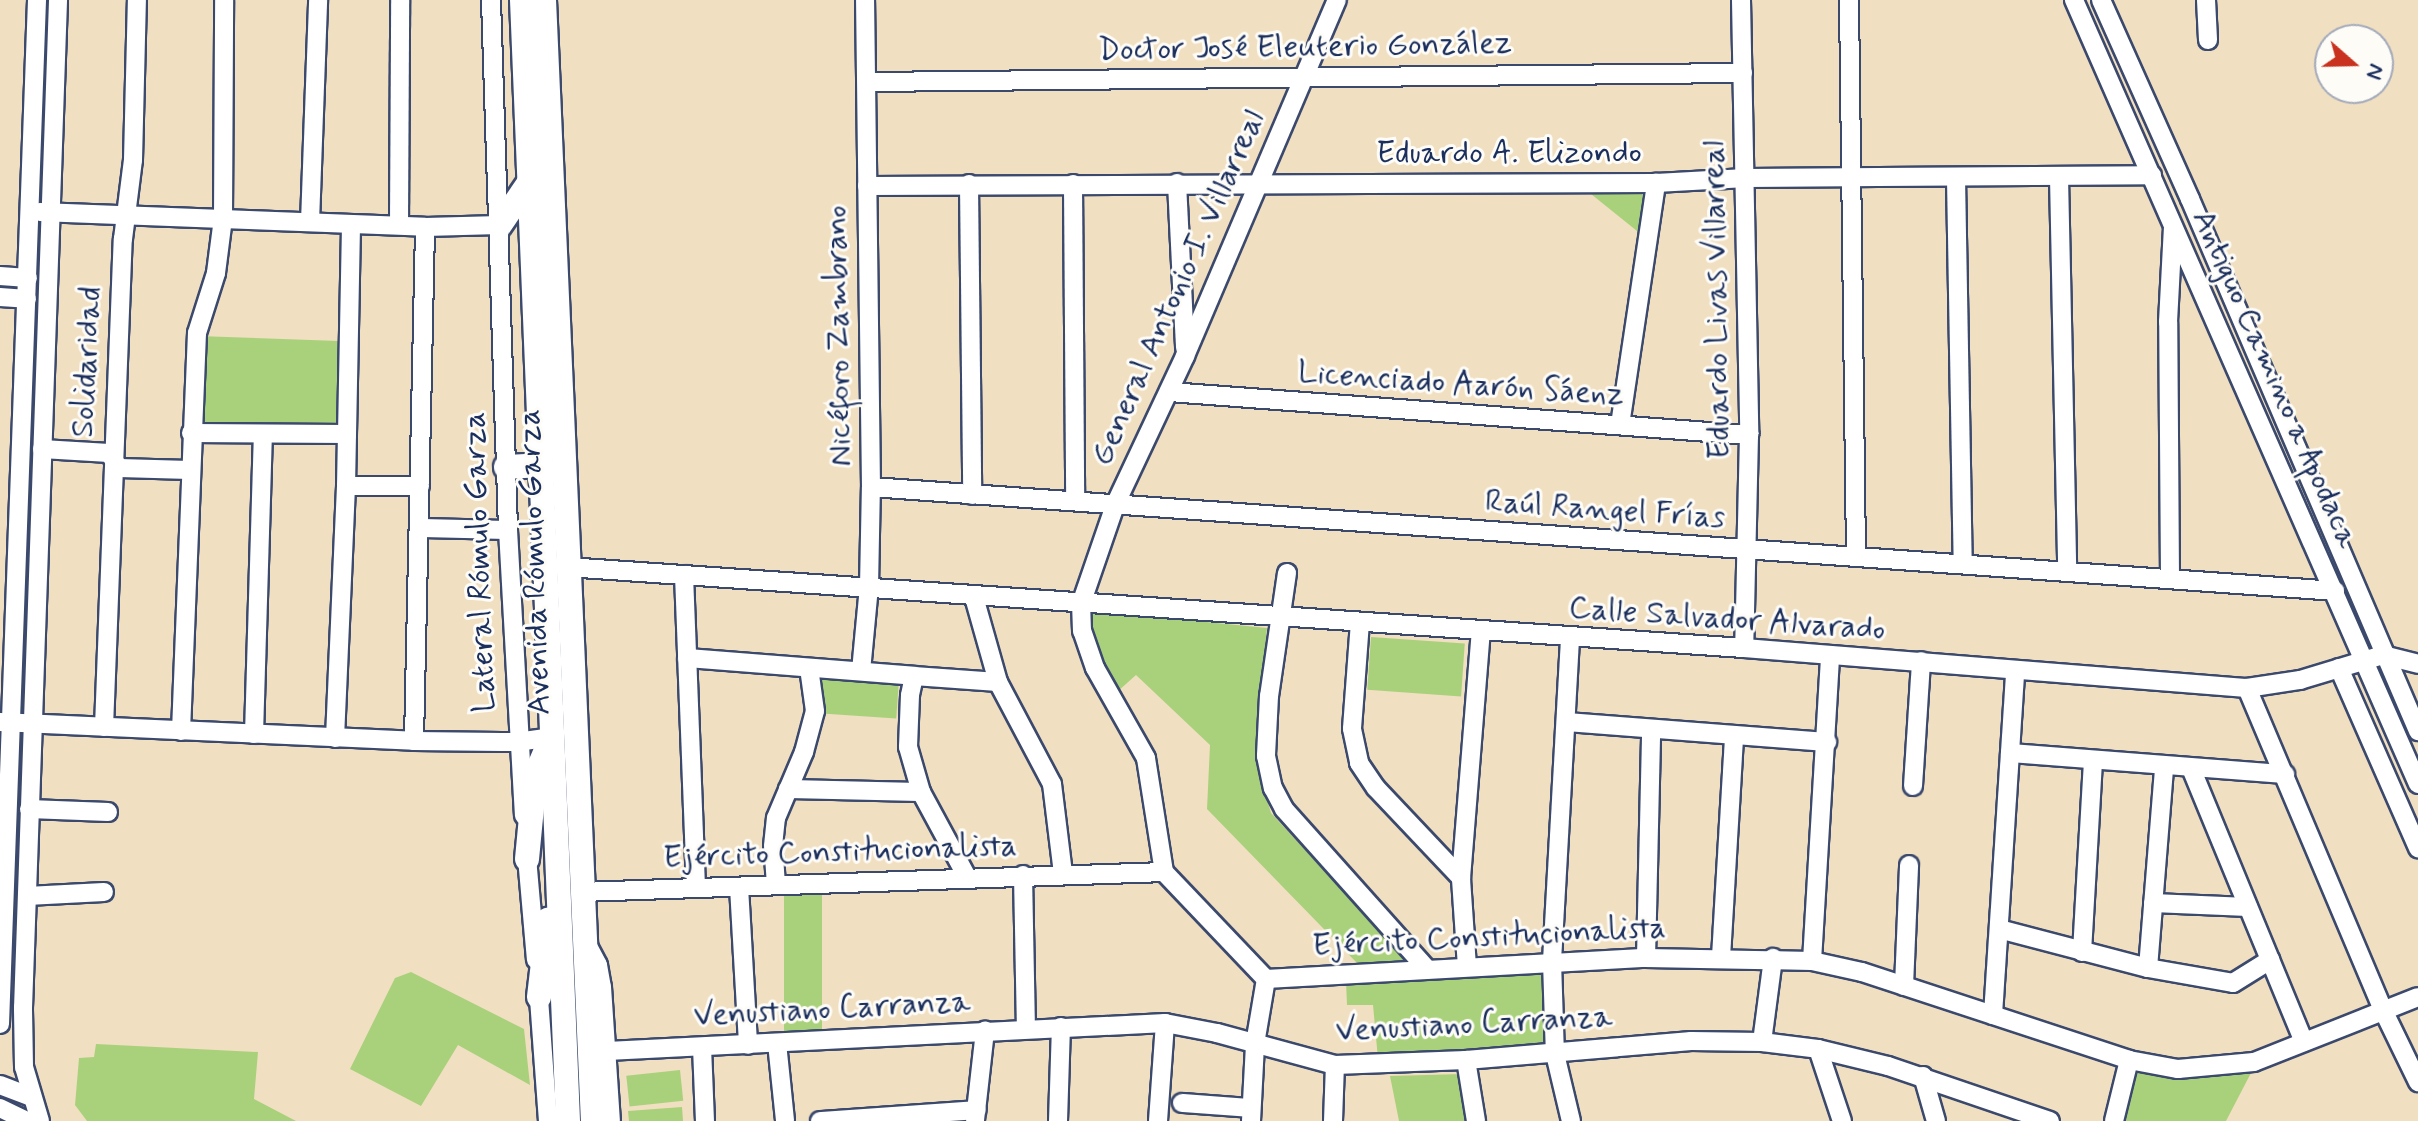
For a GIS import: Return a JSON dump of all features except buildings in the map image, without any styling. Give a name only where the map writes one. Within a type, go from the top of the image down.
[{"type":"main road","name":"Avenida Rómulo Garza","points":[[522,0],[568,1121]]},
{"type":"main road","name":"Avenida Rómulo Garza","points":[[544,0],[593,1121]]},
{"type":"main road","points":[[500,225],[530,181]]},
{"type":"main road","points":[[506,467],[541,465]]},
{"type":"main road","points":[[527,859],[535,776],[551,738]]},
{"type":"main road","points":[[539,997],[556,874]]},
{"type":"street","points":[[0,1024],[6,723],[20,480],[37,0]]},
{"type":"street","points":[[40,1121],[32,1097],[23,1041],[58,0]]},
{"type":"street","name":"Solidaridad","points":[[104,727],[125,214],[133,160],[137,0]]},
{"type":"street","points":[[181,731],[197,333],[216,273],[223,218],[224,0]]},
{"type":"street","points":[[310,222],[318,0]]},
{"type":"street","points":[[399,225],[400,0]]},
{"type":"street","name":"Lateral Rómulo Garza","points":[[491,0],[517,742],[548,1121]]},
{"type":"street","name":"Nicéforo Zambrano","points":[[861,671],[869,587],[871,487],[865,0]]},
{"type":"street","name":"General Antonio I. Villarreal","points":[[1081,604],[1115,505],[1185,356],[1337,0]]},
{"type":"street","name":"Eduardo Livas Villarreal","points":[[1741,0],[1749,435],[1744,648]]},
{"type":"street","points":[[1849,0],[1856,557]]},
{"type":"street","name":"Antiguo Camino a Apodaca","points":[[2074,0],[2418,784]]},
{"type":"street","points":[[2101,0],[2190,199],[2418,731]]},
{"type":"street","points":[[2206,0],[2208,40]]},
{"type":"street","name":"Doctor José Eleuterio González","points":[[867,82],[1743,73]]},
{"type":"street","name":"Eduardo A. Elizondo","points":[[867,186],[1656,183],[1746,178],[2152,175]]},
{"type":"street","points":[[2059,177],[2067,569]]},
{"type":"street","points":[[1956,178],[1963,564]]},
{"type":"street","points":[[1177,183],[1185,356]]},
{"type":"street","points":[[1620,425],[1656,183]]},
{"type":"street","points":[[969,184],[972,495]]},
{"type":"street","points":[[1073,184],[1075,501]]},
{"type":"street","points":[[29,221],[125,214],[425,227],[500,225]]},
{"type":"street","points":[[335,738],[346,486],[351,224]]},
{"type":"street","points":[[2170,578],[2168,322],[2173,225]]},
{"type":"street","points":[[414,741],[421,528],[425,227]]},
{"type":"street","points":[[0,276],[28,278]]},
{"type":"street","points":[[0,297],[27,299]]},
{"type":"street","name":"Licenciado Aarón Sáenz","points":[[1169,392],[1749,435]]},
{"type":"street","points":[[191,433],[347,434]]},
{"type":"street","points":[[254,734],[263,435]]},
{"type":"street","points":[[42,449],[109,453],[119,468],[190,470]]},
{"type":"street","points":[[20,480],[40,481]]},
{"type":"street","points":[[346,486],[420,486]]},
{"type":"street","name":"Raúl Rangel Frías","points":[[871,487],[1748,551],[2067,569],[2335,591]]},
{"type":"street","points":[[421,528],[508,530]]},
{"type":"street","name":"Calle Salvador Alvarado","points":[[567,567],[1570,639],[1744,648],[2247,688],[2276,685],[2383,655]]},
{"type":"street","points":[[1287,573],[1267,732],[1266,756],[1273,788],[1284,809],[1427,969]]},
{"type":"street","points":[[684,575],[696,887]]},
{"type":"street","points":[[974,597],[998,682],[1049,774],[1063,873]]},
{"type":"street","points":[[1081,604],[1082,631],[1095,668],[1146,758],[1164,872],[1266,979],[1255,1044],[1250,1114],[1182,1103]]},
{"type":"street","points":[[1360,622],[1352,729],[1359,763],[1376,788],[1461,878]]},
{"type":"street","points":[[1467,967],[1461,878],[1481,631]]},
{"type":"street","points":[[1570,639],[1552,961],[1555,1054],[1571,1121]]},
{"type":"street","points":[[2383,655],[2418,664]]},
{"type":"street","points":[[1812,961],[1830,656]]},
{"type":"street","points":[[687,658],[998,682]]},
{"type":"street","points":[[1913,786],[1921,661]]},
{"type":"street","points":[[776,885],[773,830],[814,720],[815,697],[809,668]]},
{"type":"street","points":[[2339,668],[2418,848]]},
{"type":"street","points":[[1993,1015],[2015,671]]},
{"type":"street","points":[[914,676],[908,711],[908,747],[921,792],[967,877]]},
{"type":"street","points":[[2247,688],[2384,1012],[2418,1082]]},
{"type":"street","points":[[1566,722],[1827,742]]},
{"type":"street","points":[[6,723],[414,741],[517,742],[551,738]]},
{"type":"street","points":[[1646,958],[1651,729]]},
{"type":"street","points":[[1721,957],[1734,735]]},
{"type":"street","points":[[2010,753],[2285,774]]},
{"type":"street","points":[[2082,952],[2093,760]]},
{"type":"street","points":[[2148,968],[2164,767]]},
{"type":"street","points":[[2191,768],[2304,1042]]},
{"type":"street","points":[[788,789],[921,792]]},
{"type":"street","points":[[29,809],[108,812]]},
{"type":"street","points":[[1904,986],[1909,865]]},
{"type":"street","name":"Ejército Constitucionalista","points":[[581,892],[1063,873],[1164,872]]},
{"type":"street","points":[[1023,875],[1026,1029]]},
{"type":"street","points":[[739,887],[748,1045]]},
{"type":"street","points":[[27,896],[104,892]]},
{"type":"street","points":[[2153,903],[2248,907]]},
{"type":"street","points":[[1999,929],[2148,968],[2233,983],[2270,960]]},
{"type":"street","points":[[585,942],[598,965],[611,1121]]},
{"type":"street","name":"Ejército Constitucionalista","points":[[1266,979],[1552,961],[1721,957],[1812,961],[1904,986],[2129,1060],[2166,1068],[2208,1068],[2254,1062],[2418,997]]},
{"type":"street","points":[[1762,1042],[1773,958]]},
{"type":"street","points":[[1158,1121],[1165,1023]]},
{"type":"street","name":"Venustiano Carranza","points":[[607,1051],[1165,1023],[1335,1065],[1466,1060],[1691,1041],[1762,1042],[1818,1049],[1923,1076],[2044,1120]]},
{"type":"street","points":[[1058,1121],[1061,1027]]},
{"type":"street","points":[[820,1121],[976,1116],[985,1031]]},
{"type":"street","points":[[777,1043],[785,1121]]},
{"type":"street","points":[[702,1047],[705,1121]]},
{"type":"street","points":[[1818,1049],[1842,1121]]},
{"type":"street","points":[[1466,1060],[1476,1121]]},
{"type":"street","points":[[2114,1121],[2129,1060]]},
{"type":"street","points":[[1333,1121],[1335,1065]]},
{"type":"street","points":[[1923,1076],[1936,1121]]},
{"type":"street","points":[[0,1085],[32,1097]]},
{"type":"street","points":[[0,1108],[27,1121]]},
{"type":"green space","points":[[1641,193],[1647,199],[1642,235],[1591,194]]},
{"type":"green space","points":[[198,336],[339,341],[336,431],[195,426]]},
{"type":"green space","points":[[1086,610],[1267,628],[1255,759],[1271,813],[1409,963],[1357,963],[1207,809],[1210,745],[1136,675],[1117,692],[1091,642]]},
{"type":"green space","points":[[1371,637],[1465,644],[1461,696],[1367,690]]},
{"type":"green space","points":[[818,662],[900,668],[896,719],[814,713]]},
{"type":"green space","points":[[784,893],[822,893],[822,1035],[784,1035]]},
{"type":"green space","points":[[1545,970],[1546,1053],[1378,1059],[1373,1005],[1347,1005],[1346,981]]},
{"type":"green space","points":[[411,972],[524,1029],[530,1085],[458,1045],[421,1106],[350,1069],[395,978]]},
{"type":"green space","points":[[96,1044],[258,1052],[254,1099],[296,1121],[87,1121],[75,1105],[79,1058],[94,1057]]},
{"type":"green space","points":[[2137,1069],[2169,1075],[2214,1076],[2252,1071],[2226,1121],[2123,1121]]},
{"type":"green space","points":[[680,1070],[683,1101],[630,1106],[626,1076]]},
{"type":"green space","points":[[1463,1074],[1468,1121],[1399,1121],[1390,1076]]},
{"type":"green space","points":[[682,1107],[683,1121],[629,1121],[628,1111]]}]
